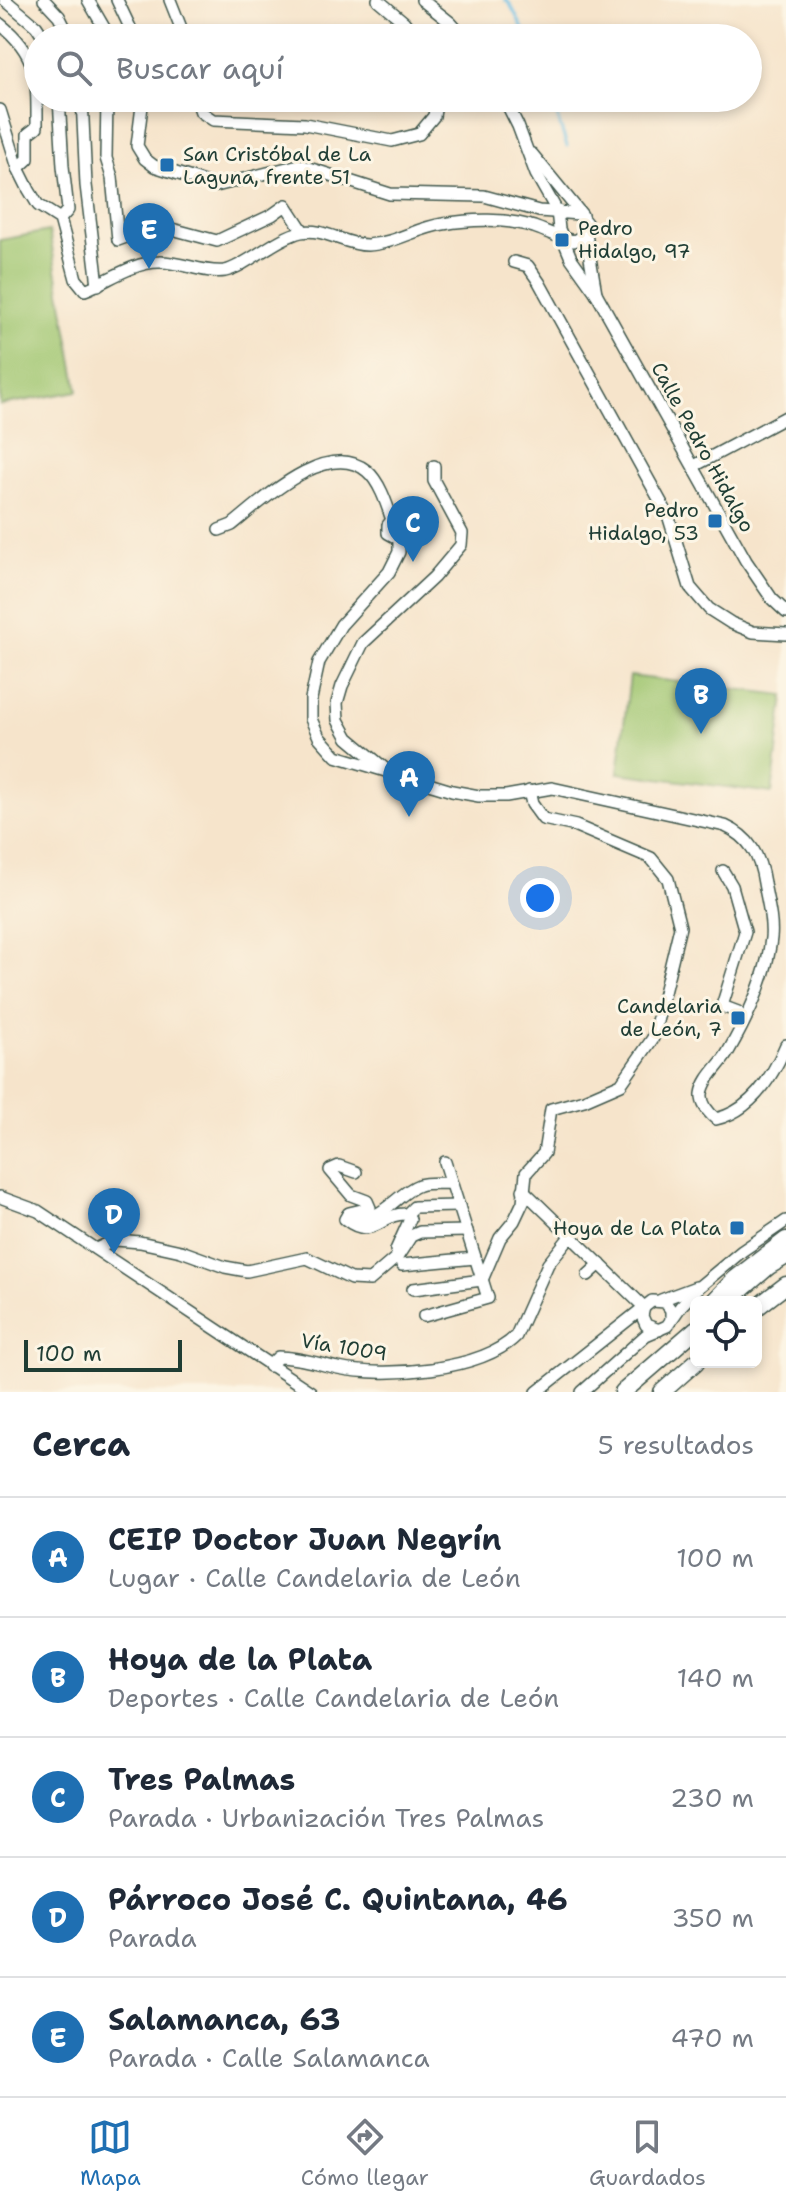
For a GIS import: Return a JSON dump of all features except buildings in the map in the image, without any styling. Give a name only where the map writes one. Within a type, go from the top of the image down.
[{"type":"highway","points":[[719,1296],[735,1279],[786,1240]]},
{"type":"highway","points":[[734,1296],[769,1266],[786,1256]]},
{"type":"highway","points":[[762,1303],[786,1285]]},
{"type":"highway","points":[[623,1392],[690,1333]]},
{"type":"highway","points":[[662,1392],[690,1367]]},
{"type":"street","points":[[5,0],[34,24]]},
{"type":"street","points":[[44,0],[63,24]]},
{"type":"street","points":[[88,0],[102,24]]},
{"type":"street","points":[[117,0],[128,24]]},
{"type":"street","points":[[170,0],[179,24]]},
{"type":"street","points":[[378,0],[406,24]]},
{"type":"street","points":[[422,0],[452,24]]},
{"type":"street","points":[[0,24],[24,48]]},
{"type":"street","points":[[0,110],[18,168],[38,205],[60,219],[76,279],[85,290],[130,269],[155,262],[183,263],[226,271],[303,231],[364,245],[388,243],[420,228],[488,220],[534,227],[549,235],[574,241],[586,234]]},
{"type":"street","points":[[18,168],[28,159],[28,134],[37,127],[37,112]]},
{"type":"street","points":[[60,112],[68,210],[60,219]]},
{"type":"street","points":[[83,112],[86,185],[98,285]]},
{"type":"street","points":[[107,112],[106,158],[112,177],[118,240],[148,229],[168,228],[217,241],[286,205],[303,231]]},
{"type":"street","points":[[141,112],[137,146],[145,159],[154,166],[216,186],[299,165],[390,194],[484,196],[539,211],[575,212],[582,216]]},
{"type":"street","points":[[201,112],[213,120],[305,124],[392,141],[419,134],[435,112]]},
{"type":"street","points":[[510,112],[536,174],[562,212],[560,233],[571,258],[596,293]]},
{"type":"street","points":[[525,145],[587,224],[596,293]]},
{"type":"street","points":[[514,262],[528,266],[539,282],[668,515],[690,587],[709,609],[731,623],[753,632],[786,634]]},
{"type":"street","name":"Calle Pedro Hidalgo","points":[[596,293],[746,561],[772,599],[786,612]]},
{"type":"street","points":[[694,466],[786,417]]},
{"type":"street","points":[[219,530],[232,525],[304,471],[331,463],[349,463],[366,470],[376,484],[392,520],[388,533],[399,539],[399,552],[389,572],[341,625],[319,662],[311,699],[311,719],[319,737],[336,756],[391,774],[479,796],[506,796],[552,788],[725,826],[738,832],[758,857],[772,936],[746,1018],[727,1056],[702,1094],[705,1109],[716,1119],[732,1115],[775,1071],[786,1045]]},
{"type":"street","points":[[391,774],[348,738],[338,720],[337,703],[363,643],[434,577],[461,545],[462,533],[434,481],[434,466]]},
{"type":"street","points":[[482,1280],[500,1238],[523,1202],[526,1173],[544,1153],[551,1109],[584,1100],[621,1084],[653,1038],[680,927],[668,879],[651,858],[576,826],[543,819],[532,804],[529,791]]},
{"type":"street","points":[[723,871],[732,886],[745,932],[722,1006],[738,1012]]},
{"type":"street","points":[[424,1316],[488,1298],[445,1162]]},
{"type":"street","points":[[356,1172],[339,1166],[330,1170],[351,1195],[367,1201],[370,1208],[348,1214],[345,1219],[355,1227],[367,1229],[400,1213],[407,1214]]},
{"type":"street","points":[[348,1214],[358,1220],[370,1218],[420,1184],[451,1183]]},
{"type":"street","points":[[523,1190],[572,1234],[644,1307],[644,1323],[627,1350]]},
{"type":"street","points":[[0,1197],[38,1211],[311,1392]]},
{"type":"street","points":[[407,1214],[414,1207],[459,1206]]},
{"type":"street","points":[[383,1270],[410,1219],[407,1214]]},
{"type":"street","points":[[582,1392],[646,1335],[667,1326],[700,1286],[742,1251],[786,1221]]},
{"type":"street","points":[[96,1249],[116,1240],[140,1242],[247,1271],[307,1258],[351,1279],[370,1280],[398,1256],[411,1236],[420,1232],[467,1231]]},
{"type":"street","name":"Vía 1009","points":[[269,1366],[278,1357],[292,1357],[364,1372],[395,1374],[464,1362],[508,1344],[516,1336],[548,1264],[572,1234]]},
{"type":"street","points":[[402,1265],[475,1258]]},
{"type":"street","points":[[588,1275],[600,1264]]},
{"type":"street","points":[[413,1289],[482,1280]]},
{"type":"street","points":[[537,1392],[652,1301],[700,1286]]},
{"type":"street","points":[[661,1300],[669,1306],[671,1319]]},
{"type":"street","points":[[622,1326],[644,1323],[659,1330]]},
{"type":"green space","points":[[49,231],[78,391],[0,405],[0,240]]},
{"type":"green space","points":[[630,676],[784,695],[772,793],[618,773]]},
{"type":"waterway","points":[[505,0],[521,24]]},
{"type":"waterway","points":[[556,112],[567,146]]},
{"type":"place","name":"San Cristóbal de La Laguna, frente 51","points":[[167,165]]},
{"type":"place","name":"Pedro Hidalgo, 97","points":[[562,240]]},
{"type":"place","name":"Salamanca, 63","points":[[149,269]]},
{"type":"place","name":"Pedro Hidalgo, 53","points":[[715,521]]},
{"type":"place","name":"Tres Palmas","points":[[413,562]]},
{"type":"place","name":"Hoya de la Plata","points":[[701,734]]},
{"type":"place","name":"CEIP Doctor Juan Negrín","points":[[409,817]]},
{"type":"place","name":"Candelaria de León, 7","points":[[738,1018]]},
{"type":"place","name":"Hoya de La Plata","points":[[737,1228]]},
{"type":"place","name":"Párroco José C. Quintana, 46","points":[[114,1254]]}]
